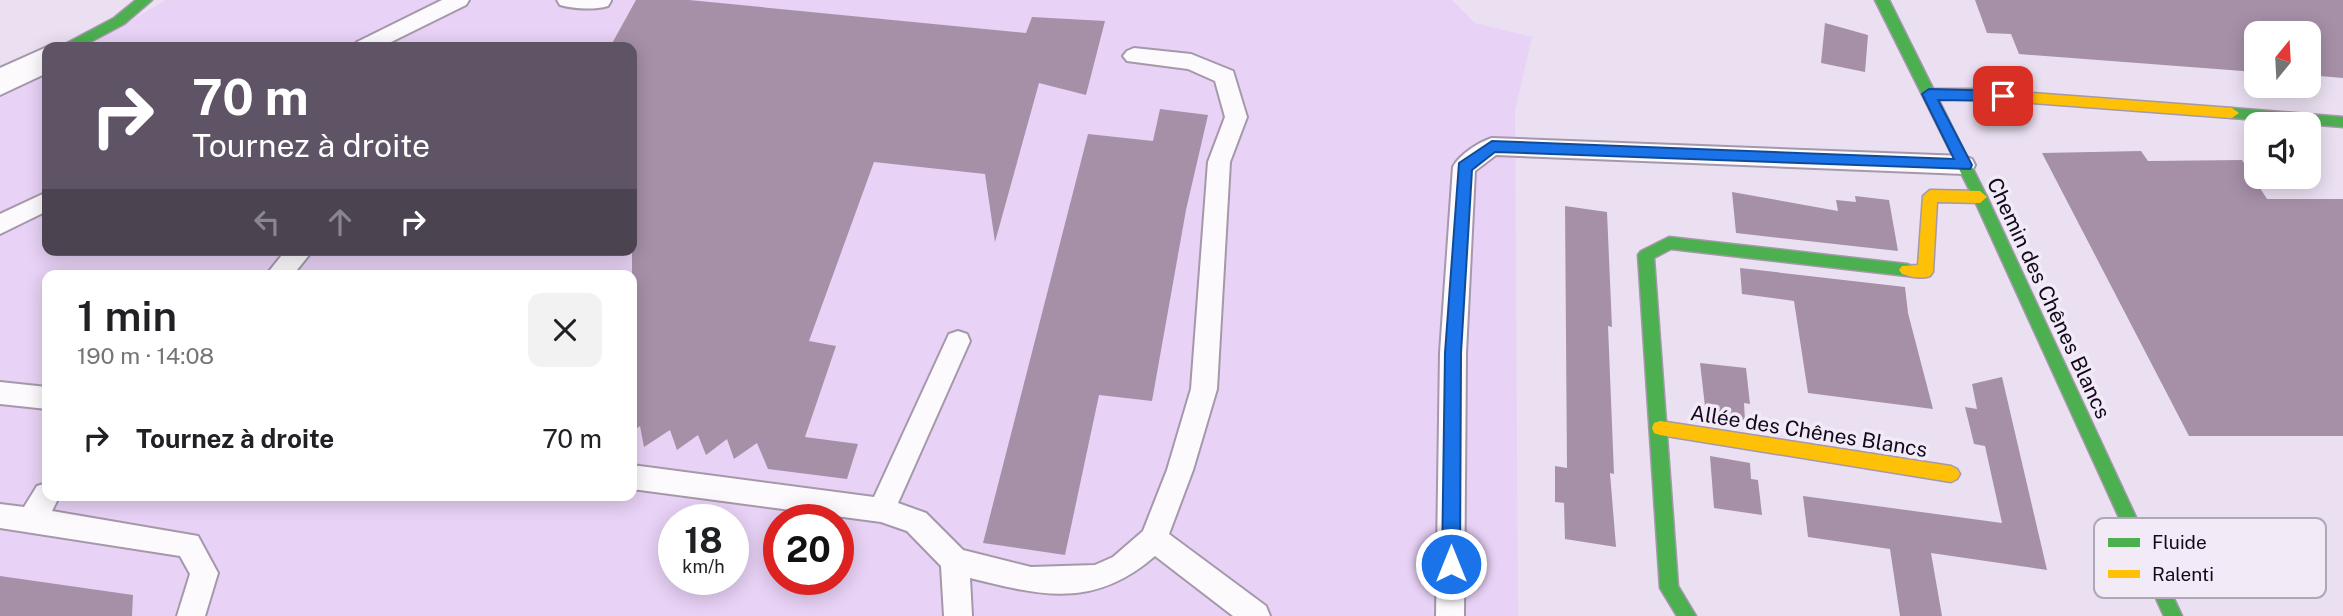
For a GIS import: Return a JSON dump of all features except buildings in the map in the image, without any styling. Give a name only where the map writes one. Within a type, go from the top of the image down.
[{"type":"street","points":[[79,42],[119,21],[145,0]]},
{"type":"street","name":"Chemin des Chênes Blancs","points":[[1882,0],[1980,197],[2128,518]]},
{"type":"street","points":[[0,83],[42,62]]},
{"type":"street","points":[[1929,94],[1977,94],[2343,122]]},
{"type":"street","name":"Allée des Chênes Blancs","points":[[1686,616],[1669,588],[1646,255],[1669,243],[1925,272],[1930,196],[1980,197]]},
{"type":"street","name":"Allée des Chênes Blancs","points":[[1660,428],[1951,474]]},
{"type":"street","name":"Chemin des Chênes Blancs","points":[[2165,598],[2173,616]]},
{"type":"lane","points":[[374,42],[459,0]]},
{"type":"lane","points":[[567,0],[601,1]]},
{"type":"lane","points":[[637,478],[881,510],[916,522],[956,561],[1031,580],[1097,578],[1123,566],[1154,539],[1180,470],[1204,389],[1219,162],[1236,117],[1225,76],[1191,62],[1134,56]]},
{"type":"lane","points":[[1450,616],[1453,353],[1464,167],[1492,146],[1964,165]]},
{"type":"lane","points":[[0,225],[42,204]]},
{"type":"lane","points":[[283,270],[295,256]]},
{"type":"lane","points":[[881,510],[958,341]]},
{"type":"lane","points":[[0,393],[42,397]]},
{"type":"lane","points":[[31,521],[43,501]]},
{"type":"lane","points":[[0,516],[188,545],[204,573],[191,616]]},
{"type":"lane","points":[[1154,539],[1256,616]]},
{"type":"lane","points":[[956,561],[958,616]]},
{"type":"shaded area","points":[[166,0],[1452,0],[1475,23],[1532,37],[1515,111],[1518,616],[0,616],[0,86],[42,67],[42,256],[637,256],[637,42],[95,42]]},
{"type":"traffic: fast","points":[[79,42],[119,21],[145,0]]},
{"type":"traffic: fast","points":[[1882,0],[1980,197],[2128,518]]},
{"type":"traffic: fast","points":[[2232,113],[2343,122]]},
{"type":"traffic: fast","points":[[1687,616],[1669,588],[1646,255],[1669,243],[1907,270]]},
{"type":"traffic: fast","points":[[2165,598],[2173,616]]},
{"type":"traffic: slow","points":[[1929,94],[1977,94],[2232,113]]},
{"type":"traffic: slow","points":[[1907,270],[1925,272],[1930,196],[1980,197]]},
{"type":"traffic: slow","points":[[1660,428],[1951,474]]},
{"type":"route","points":[[1451,564],[1453,353],[1464,167],[1492,146],[1964,165],[1929,94],[2003,96]]}]
